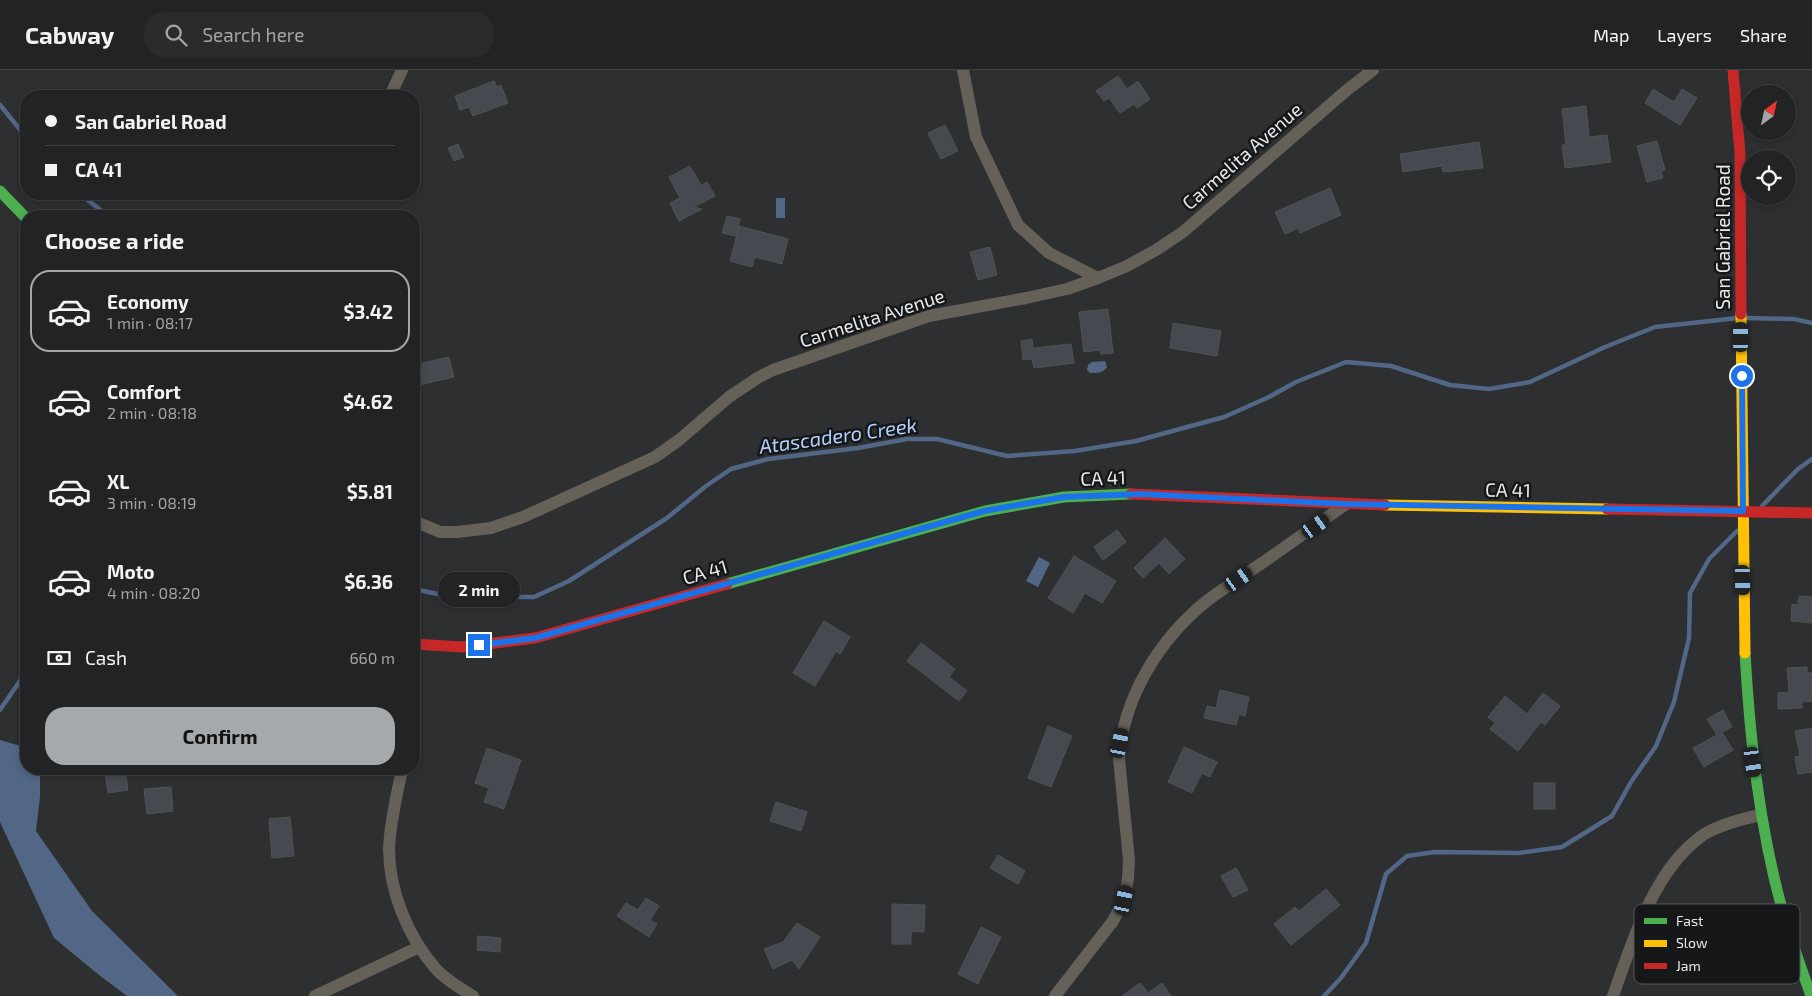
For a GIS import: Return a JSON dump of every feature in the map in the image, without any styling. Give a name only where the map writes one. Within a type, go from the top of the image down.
[{"type":"main road","name":"San Gabriel Road","points":[[1733,70],[1740,154],[1744,634],[1748,727],[1761,816],[1781,904]]},
{"type":"main road","points":[[0,191],[20,212]]},
{"type":"main road","name":"CA 41","points":[[420,644],[463,647],[535,638],[984,511],[1064,497],[1140,494],[1346,504],[1812,513]]},
{"type":"main road","name":"San Gabriel Road","points":[[1800,963],[1811,996]]},
{"type":"street","points":[[393,90],[402,70]]},
{"type":"street","points":[[963,70],[976,137],[1018,225],[1049,253],[1098,278]]},
{"type":"street","name":"Carmelita Avenue","points":[[420,524],[440,532],[457,532],[491,528],[507,523],[655,457],[679,440],[729,397],[773,370],[929,316],[1067,289],[1127,266],[1183,232],[1347,90],[1374,70]]},
{"type":"street","points":[[1055,996],[1113,921],[1124,900],[1130,860],[1119,758],[1120,743],[1128,710],[1150,666],[1184,622],[1208,601],[1346,504]]},
{"type":"street","points":[[401,775],[389,848],[394,889],[419,947],[437,970],[455,985],[473,996]]},
{"type":"street","points":[[1650,904],[1669,870],[1682,853],[1705,834],[1739,820],[1761,816]]},
{"type":"street","points":[[1613,996],[1634,939]]},
{"type":"street","points":[[315,996],[419,947]]},
{"type":"water","points":[[776,198],[785,198],[785,218],[776,218]]},
{"type":"water","points":[[1105,361],[1107,367],[1102,372],[1090,373],[1087,370],[1088,365],[1092,362]]},
{"type":"water","points":[[1039,557],[1050,563],[1038,587],[1026,581]]},
{"type":"water","points":[[0,740],[20,746],[20,775],[40,775],[40,797],[36,831],[92,911],[178,996],[127,996],[54,938],[0,822]]},
{"type":"building","points":[[1118,76],[1127,89],[1138,81],[1150,99],[1137,108],[1134,104],[1120,113],[1109,98],[1104,101],[1096,91]]},
{"type":"building","points":[[494,81],[497,87],[501,85],[508,103],[473,116],[469,107],[460,110],[455,96]]},
{"type":"building","points":[[1653,89],[1674,102],[1682,89],[1697,98],[1680,125],[1645,103]]},
{"type":"building","points":[[1586,106],[1589,137],[1607,135],[1611,162],[1565,168],[1562,145],[1566,145],[1562,109]]},
{"type":"building","points":[[945,125],[958,151],[941,159],[928,133]]},
{"type":"building","points":[[1657,141],[1665,170],[1661,171],[1663,178],[1647,182],[1637,146]]},
{"type":"building","points":[[1479,142],[1483,168],[1443,172],[1442,166],[1403,172],[1400,154]]},
{"type":"building","points":[[458,144],[464,157],[454,161],[448,148]]},
{"type":"building","points":[[690,166],[701,185],[707,182],[715,196],[694,207],[702,209],[679,221],[670,203],[680,198],[669,177]]},
{"type":"building","points":[[1330,188],[1341,215],[1300,233],[1298,228],[1285,234],[1275,212]]},
{"type":"building","points":[[727,216],[740,219],[736,236],[722,233]]},
{"type":"building","points":[[739,226],[788,239],[782,264],[755,257],[752,267],[730,261]]},
{"type":"building","points":[[990,247],[997,275],[978,280],[970,252]]},
{"type":"building","points":[[1108,309],[1113,353],[1101,354],[1100,350],[1084,352],[1079,312]]},
{"type":"building","points":[[1173,323],[1221,331],[1217,356],[1170,348]]},
{"type":"building","points":[[1032,339],[1033,348],[1071,344],[1074,363],[1034,368],[1032,359],[1023,360],[1021,341]]},
{"type":"building","points":[[449,357],[454,377],[420,385],[420,364]]},
{"type":"building","points":[[1117,530],[1126,542],[1103,560],[1094,547]]},
{"type":"building","points":[[1165,538],[1185,559],[1169,574],[1159,563],[1143,578],[1134,568]]},
{"type":"building","points":[[1074,556],[1116,581],[1102,603],[1085,593],[1073,613],[1048,598]]},
{"type":"building","points":[[1799,596],[1812,597],[1812,623],[1791,621],[1792,604],[1798,605]]},
{"type":"building","points":[[824,621],[850,637],[840,654],[836,651],[815,686],[793,673]]},
{"type":"building","points":[[921,643],[955,669],[949,677],[967,691],[959,701],[907,661]]},
{"type":"building","points":[[1807,667],[1807,673],[1812,673],[1812,701],[1802,702],[1802,708],[1778,709],[1778,693],[1789,692],[1787,668]]},
{"type":"building","points":[[1220,690],[1249,697],[1245,716],[1239,714],[1236,725],[1204,718],[1207,706],[1216,708]]},
{"type":"building","points":[[1543,693],[1560,706],[1545,725],[1541,722],[1518,751],[1490,729],[1495,723],[1488,717],[1505,696],[1527,714]]},
{"type":"building","points":[[1723,710],[1732,727],[1722,732],[1733,750],[1704,767],[1693,748],[1717,735],[1707,719]]},
{"type":"building","points":[[1048,726],[1072,736],[1051,787],[1028,778]]},
{"type":"building","points":[[1812,728],[1812,772],[1798,774],[1795,757],[1800,756],[1795,731]]},
{"type":"building","points":[[1184,747],[1217,762],[1210,777],[1202,773],[1192,793],[1168,782]]},
{"type":"building","points":[[487,748],[521,760],[504,809],[484,802],[489,788],[475,783]]},
{"type":"building","points":[[105,775],[126,775],[128,790],[108,793]]},
{"type":"building","points":[[1534,783],[1555,783],[1555,809],[1534,809]]},
{"type":"building","points":[[171,787],[173,811],[147,814],[144,789]]},
{"type":"building","points":[[776,802],[807,812],[801,831],[770,821]]},
{"type":"building","points":[[290,817],[294,856],[272,858],[269,819]]},
{"type":"building","points":[[998,855],[1025,871],[1018,884],[990,868]]},
{"type":"building","points":[[1236,868],[1248,890],[1233,897],[1221,876]]},
{"type":"building","points":[[1326,889],[1340,905],[1291,945],[1274,924],[1295,907],[1299,911]]},
{"type":"building","points":[[646,898],[659,906],[650,920],[657,924],[649,937],[617,916],[626,903],[638,910]]},
{"type":"building","points":[[892,904],[925,905],[924,932],[911,931],[911,944],[892,944]]},
{"type":"building","points":[[797,923],[820,937],[799,969],[792,960],[773,969],[764,949],[783,942]]},
{"type":"building","points":[[981,927],[1001,937],[978,984],[958,974]]},
{"type":"building","points":[[478,936],[501,938],[500,952],[477,950]]},
{"type":"building","points":[[1140,983],[1148,993],[1162,983],[1171,996],[1122,996]]},
{"type":"waterway","name":"Atascadero Creek","points":[[0,105],[20,130]]},
{"type":"waterway","name":"Atascadero Creek","points":[[88,200],[100,210]]},
{"type":"waterway","name":"Atascadero Creek","points":[[420,590],[471,601],[493,597],[534,597],[569,581],[667,518],[706,486],[731,469],[768,459],[858,448],[907,439],[937,439],[1007,456],[1075,451],[1136,441],[1224,417],[1269,397],[1296,382],[1346,362],[1391,366],[1450,385],[1489,389],[1530,382],[1605,347],[1655,327],[1738,318]]},
{"type":"waterway","name":"Atascadero Creek","points":[[1745,318],[1794,319],[1812,323]]},
{"type":"waterway","points":[[1762,506],[1798,469],[1812,459]]},
{"type":"waterway","points":[[1324,996],[1341,978],[1366,943],[1386,874],[1407,856],[1435,852],[1519,853],[1562,847],[1612,816],[1631,782],[1656,746],[1674,702],[1689,638],[1690,593],[1709,559],[1737,531]]},
{"type":"waterway","points":[[0,710],[20,681]]},
{"type":"traffic: fast","points":[[0,191],[20,212]]},
{"type":"traffic: fast","points":[[727,584],[985,511],[1064,497],[1131,494]]},
{"type":"traffic: fast","points":[[1745,653],[1757,782],[1767,846],[1781,904]]},
{"type":"traffic: fast","points":[[1800,964],[1811,996]]},
{"type":"traffic: slow","points":[[1741,314],[1745,653]]},
{"type":"traffic: slow","points":[[1385,505],[1607,509]]},
{"type":"traffic: jam","points":[[1733,70],[1740,154],[1741,314]]},
{"type":"traffic: jam","points":[[1131,494],[1385,505]]},
{"type":"traffic: jam","points":[[1607,509],[1812,513]]},
{"type":"traffic: jam","points":[[420,644],[463,647],[535,638],[727,584]]},
{"type":"route","points":[[479,645],[535,638],[984,511],[1064,497],[1140,494],[1346,504],[1743,511],[1742,376]]}]
